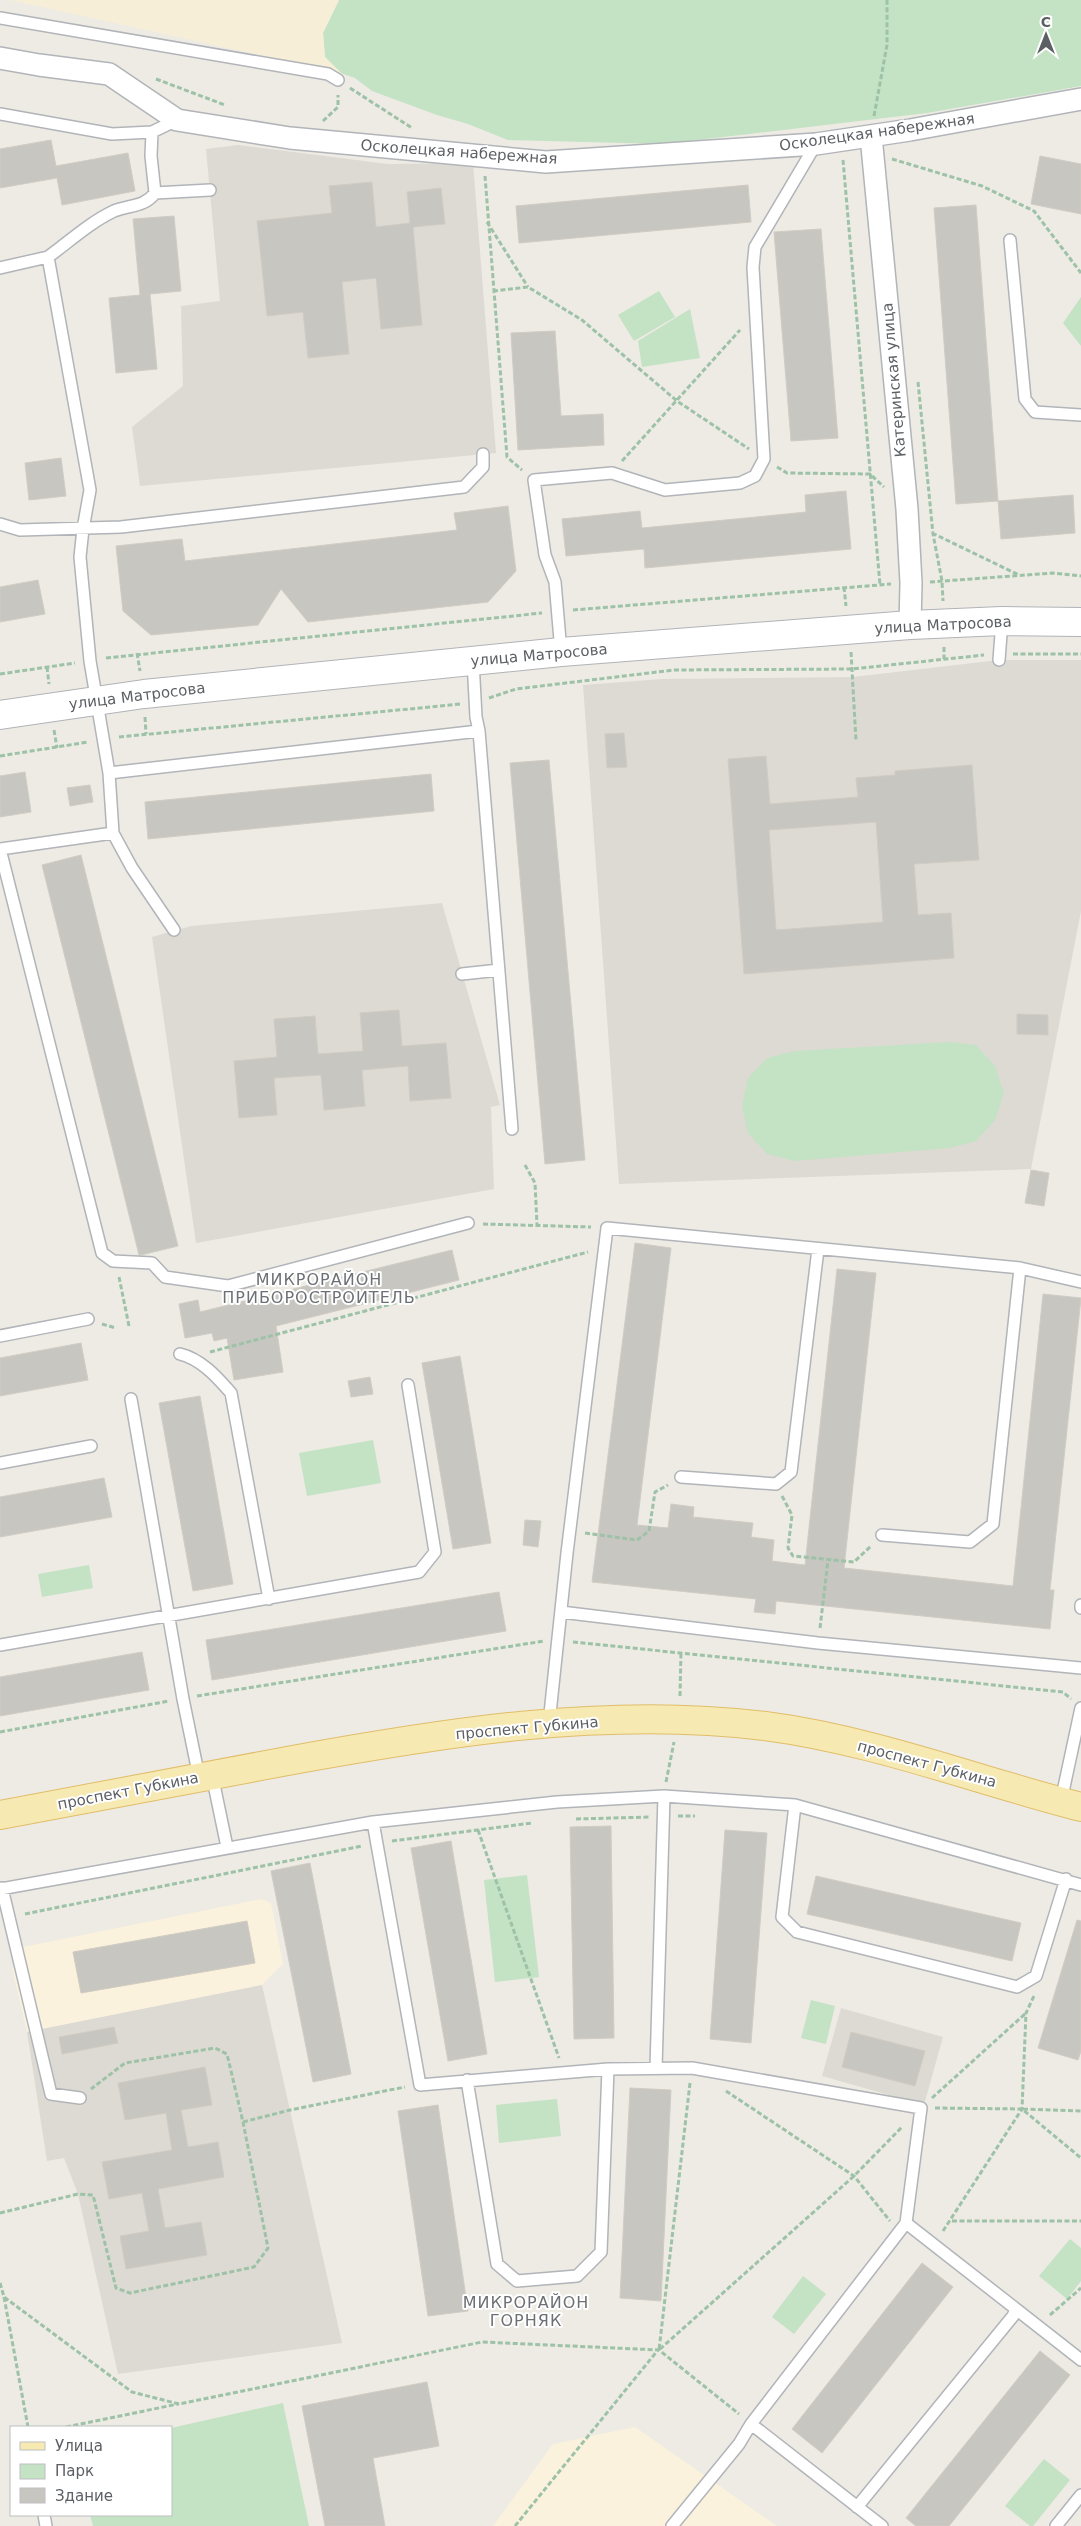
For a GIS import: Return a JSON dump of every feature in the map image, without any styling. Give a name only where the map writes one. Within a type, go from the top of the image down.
[{"type":"main road","name":"улица Матросова","points":[[0,715],[97,700],[561,652],[910,625],[1002,621],[1081,622]]},
{"type":"main road","name":"проспект Губкина","points":[[0,1815],[205,1776],[448,1734],[549,1723],[679,1719],[766,1726],[825,1737],[906,1757],[1071,1804]]},
{"type":"street","name":"Осколецкая набережная","points":[[0,58],[109,74],[177,120],[290,138],[546,162],[816,144],[841,140],[872,144],[1081,99]]},
{"type":"street","name":"Катеринская улица","points":[[872,144],[906,509],[911,583],[910,625]]},
{"type":"lane","points":[[0,18],[328,74],[338,80]]},
{"type":"lane","points":[[0,114],[112,134],[152,132],[177,120]]},
{"type":"lane","points":[[0,268],[48,257],[78,232],[114,211],[149,201],[155,192],[151,156],[152,132]]},
{"type":"lane","points":[[561,652],[555,582],[545,555],[534,480],[612,473],[665,490],[740,483],[756,476],[764,459],[753,267],[756,247],[816,144]]},
{"type":"lane","points":[[155,192],[210,190]]},
{"type":"lane","points":[[1010,240],[1025,399],[1035,412],[1081,414]]},
{"type":"lane","points":[[48,257],[90,490],[82,529],[80,557],[90,661],[109,773],[113,833],[132,868],[174,930]]},
{"type":"lane","points":[[0,524],[20,530],[121,527],[464,487],[483,467],[483,454]]},
{"type":"lane","points":[[999,657],[1002,621]]},
{"type":"lane","points":[[473,661],[512,1129]]},
{"type":"lane","points":[[109,773],[479,730]]},
{"type":"lane","points":[[113,833],[0,849],[102,1253],[113,1261],[152,1263],[165,1277],[228,1286],[468,1223]]},
{"type":"lane","points":[[462,974],[499,970]]},
{"type":"lane","points":[[549,1723],[607,1228],[1020,1268],[1081,1282]]},
{"type":"lane","points":[[681,1477],[776,1484],[791,1472],[818,1249]]},
{"type":"lane","points":[[882,1535],[970,1542],[993,1524],[1020,1268]]},
{"type":"lane","points":[[0,1336],[88,1319]]},
{"type":"lane","points":[[185,1355],[214,1374],[231,1393],[269,1599]]},
{"type":"lane","points":[[0,1645],[419,1572],[435,1552],[408,1385]]},
{"type":"lane","points":[[131,1399],[183,1698],[227,1846]]},
{"type":"lane","points":[[0,1463],[91,1446]]},
{"type":"lane","points":[[562,1612],[818,1643],[1081,1668]]},
{"type":"lane","points":[[1071,1804],[1081,1708]]},
{"type":"lane","points":[[656,2068],[664,1796]]},
{"type":"lane","points":[[80,2098],[51,2094],[1,1889],[227,1846],[373,1822],[556,1802],[664,1796],[795,1805],[1081,1885]]},
{"type":"lane","points":[[795,1805],[782,1918],[796,1932],[1017,1987],[1036,1976],[1066,1880]]},
{"type":"lane","points":[[373,1822],[420,2085],[608,2069],[692,2068],[921,2108],[906,2223],[751,2424],[738,2444],[672,2526]]},
{"type":"lane","points":[[467,2080],[497,2264],[517,2281],[537,2280],[577,2276],[601,2252],[608,2069]]},
{"type":"lane","points":[[906,2223],[1081,2360]]},
{"type":"lane","points":[[857,2506],[1016,2310]]},
{"type":"lane","points":[[751,2424],[882,2526]]},
{"type":"lane","points":[[1056,2526],[1081,2495]]},
{"type":"path","points":[[887,0],[887,44],[872,144],[895,160],[982,186],[1034,211],[1081,273]]},
{"type":"path","points":[[150,77],[233,108]]},
{"type":"path","points":[[320,123],[338,106],[338,80]]},
{"type":"path","points":[[338,80],[413,128]]},
{"type":"path","points":[[841,140],[880,585]]},
{"type":"path","points":[[894,150],[896,170]]},
{"type":"path","points":[[484,157],[486,221],[507,457],[534,480]]},
{"type":"path","points":[[486,221],[528,287],[582,320],[677,400]]},
{"type":"path","points":[[493,291],[528,287]]},
{"type":"path","points":[[612,473],[756,312]]},
{"type":"path","points":[[917,377],[933,534],[942,582]]},
{"type":"path","points":[[870,474],[933,534],[1019,575]]},
{"type":"path","points":[[0,674],[137,653],[558,612],[844,587],[942,582],[1054,573],[1081,576]]},
{"type":"path","points":[[844,587],[849,630],[856,741]]},
{"type":"path","points":[[0,756],[104,739],[475,703],[516,689],[674,670],[852,669],[999,657],[1081,654]]},
{"type":"path","points":[[524,1165],[536,1183],[537,1225]]},
{"type":"path","points":[[468,1223],[607,1228]]},
{"type":"path","points":[[185,1355],[604,1248]]},
{"type":"path","points":[[118,1270],[129,1326]]},
{"type":"path","points":[[570,1531],[637,1540],[649,1531],[655,1492],[681,1477]]},
{"type":"path","points":[[776,1484],[792,1515],[788,1548],[793,1556],[854,1562],[882,1535]]},
{"type":"path","points":[[815,1666],[828,1559]]},
{"type":"path","points":[[0,1732],[183,1698],[522,1642],[558,1641],[612,1644],[1063,1692],[1081,1708]]},
{"type":"path","points":[[569,1819],[703,1816]]},
{"type":"path","points":[[8,1917],[377,1843],[541,1822]]},
{"type":"path","points":[[478,1830],[564,2073]]},
{"type":"path","points":[[932,2245],[951,2221],[1022,2109],[1026,2013],[1034,1995]]},
{"type":"path","points":[[515,2526],[659,2350],[854,2176],[921,2108],[1026,2013]]},
{"type":"path","points":[[0,2213],[78,2194],[93,2195],[116,2288],[130,2293],[254,2267],[268,2248],[244,2122],[227,2054],[215,2048],[125,2064],[80,2098]]},
{"type":"path","points":[[659,2350],[692,2068]]},
{"type":"path","points":[[244,2122],[309,2106],[420,2085]]},
{"type":"path","points":[[921,2108],[1081,2111]]},
{"type":"path","points":[[1022,2109],[1081,2158]]},
{"type":"path","points":[[951,2221],[1081,2221]]},
{"type":"path","points":[[0,2283],[28,2426]]},
{"type":"path","points":[[1037,2327],[1081,2288]]},
{"type":"path","points":[[1,2296],[132,2392],[179,2404]]},
{"type":"path","points":[[71,2426],[482,2342],[659,2350],[751,2424]]},
{"type":"shaded area","points":[[238,145],[388,164],[473,163],[496,453],[140,486],[132,427],[183,386],[181,306],[220,301],[206,149]]},
{"type":"shaded area","points":[[999,660],[1081,660],[1081,911],[1031,1169],[619,1184],[583,685],[662,679],[853,677]]},
{"type":"shaded area","points":[[442,903],[500,1105],[491,1107],[494,1189],[196,1243],[152,937],[191,926]]},
{"type":"shaded area","points":[[261,1899],[271,1903],[283,1964],[262,1985],[27,2032],[12,1968],[23,1947]]},
{"type":"shaded area","points":[[262,1985],[342,2343],[118,2374],[78,2194],[64,2158],[47,2161],[27,2032]]},
{"type":"shaded area","points":[[841,2008],[943,2037],[924,2105],[822,2076]]},
{"type":"shaded area","points":[[635,2427],[777,2526],[493,2526],[553,2444]]},
{"type":"green space","points":[[339,0],[1081,0],[1081,86],[927,113],[663,144],[508,140],[372,91],[355,78],[341,73],[325,57],[323,33]]},
{"type":"green space","points":[[659,291],[675,317],[634,341],[618,315]]},
{"type":"green space","points":[[1081,297],[1081,346],[1063,323]]},
{"type":"green space","points":[[690,309],[700,358],[642,367],[638,341]]},
{"type":"green space","points":[[950,1042],[976,1045],[995,1066],[1004,1093],[995,1120],[976,1141],[950,1148],[795,1161],[767,1154],[748,1133],[742,1106],[748,1078],[767,1058],[795,1051]]},
{"type":"green space","points":[[373,1440],[381,1483],[307,1496],[299,1453]]},
{"type":"green space","points":[[89,1565],[93,1588],[42,1597],[38,1574]]},
{"type":"green space","points":[[527,1875],[539,1977],[495,1982],[484,1880]]},
{"type":"green space","points":[[811,2000],[835,2006],[826,2044],[801,2038]]},
{"type":"green space","points":[[557,2099],[561,2136],[499,2143],[496,2105]]},
{"type":"green space","points":[[1070,2239],[1081,2248],[1081,2281],[1067,2299],[1039,2276]]},
{"type":"green space","points":[[803,2276],[826,2294],[794,2334],[772,2317]]},
{"type":"green space","points":[[283,2403],[309,2526],[93,2526],[90,2516],[172,2516],[172,2428]]},
{"type":"green space","points":[[1044,2459],[1070,2480],[1033,2526],[1030,2526],[1005,2506]]},
{"type":"sand","points":[[10,0],[339,0],[323,33],[325,57],[341,73]]},
{"type":"building","points":[[51,140],[56,166],[128,153],[135,191],[62,205],[57,178],[0,188],[0,149]]},
{"type":"building","points":[[1040,156],[1081,164],[1081,214],[1031,204]]},
{"type":"building","points":[[372,182],[376,227],[410,223],[407,192],[441,188],[445,224],[413,227],[422,325],[381,329],[376,278],[342,282],[349,354],[308,358],[303,312],[267,316],[257,221],[332,213],[329,186]]},
{"type":"building","points":[[748,185],[751,222],[519,243],[516,206]]},
{"type":"building","points":[[976,205],[998,501],[956,504],[934,208]]},
{"type":"building","points":[[174,216],[181,291],[150,294],[157,369],[116,373],[109,298],[140,295],[133,219]]},
{"type":"building","points":[[821,229],[838,438],[791,441],[774,232]]},
{"type":"building","points":[[555,331],[561,416],[603,414],[604,445],[518,450],[511,333]]},
{"type":"building","points":[[61,458],[66,496],[29,500],[25,463]]},
{"type":"building","points":[[846,491],[851,549],[645,568],[644,549],[566,556],[562,519],[640,511],[642,528],[746,518],[806,512],[805,495]]},
{"type":"building","points":[[1073,495],[1075,533],[1001,539],[998,501]]},
{"type":"building","points":[[508,506],[516,571],[488,602],[308,622],[281,589],[258,625],[151,635],[123,611],[116,546],[182,539],[185,561],[457,530],[454,513]]},
{"type":"building","points":[[38,580],[45,614],[0,622],[0,587]]},
{"type":"building","points":[[624,733],[627,767],[607,768],[605,734]]},
{"type":"building","points":[[766,756],[770,804],[858,797],[856,778],[895,775],[895,771],[972,765],[979,860],[914,864],[918,915],[951,913],[954,958],[744,974],[728,759]],"holes":[[[876,822],[883,922],[776,930],[769,830]]]},
{"type":"building","points":[[549,760],[585,1160],[545,1164],[510,763]]},
{"type":"building","points":[[25,772],[31,812],[0,817],[0,776]]},
{"type":"building","points":[[431,774],[434,811],[148,839],[145,802]]},
{"type":"building","points":[[90,785],[93,802],[70,806],[67,788]]},
{"type":"building","points":[[81,855],[178,1246],[141,1255],[139,1255],[42,865]]},
{"type":"building","points":[[399,1010],[402,1046],[446,1043],[451,1098],[410,1101],[408,1066],[362,1070],[365,1106],[324,1110],[321,1075],[274,1078],[277,1115],[239,1118],[234,1061],[277,1057],[274,1019],[315,1016],[318,1054],[363,1051],[360,1013]]},
{"type":"building","points":[[1017,1014],[1048,1015],[1048,1035],[1017,1034]]},
{"type":"building","points":[[1031,1170],[1049,1173],[1044,1206],[1025,1203]]},
{"type":"building","points":[[635,1243],[671,1248],[637,1525],[668,1528],[671,1504],[694,1507],[693,1517],[753,1523],[751,1537],[774,1540],[772,1561],[805,1565],[837,1269],[876,1273],[844,1568],[1013,1586],[1043,1294],[1081,1298],[1050,1590],[1054,1590],[1050,1629],[776,1601],[775,1614],[754,1612],[756,1599],[592,1582]]},
{"type":"building","points":[[452,1250],[459,1280],[276,1326],[283,1372],[234,1380],[227,1338],[214,1341],[212,1333],[185,1338],[179,1304],[198,1300],[200,1312]]},
{"type":"building","points":[[81,1343],[88,1380],[0,1396],[0,1358]]},
{"type":"building","points":[[460,1356],[491,1543],[453,1549],[422,1363]]},
{"type":"building","points":[[370,1377],[373,1394],[351,1397],[348,1381]]},
{"type":"building","points":[[200,1396],[233,1584],[193,1591],[159,1403]]},
{"type":"building","points":[[104,1478],[112,1517],[0,1537],[0,1497]]},
{"type":"building","points":[[525,1520],[541,1521],[538,1547],[523,1545]]},
{"type":"building","points":[[499,1592],[506,1631],[212,1680],[206,1640]]},
{"type":"building","points":[[142,1652],[149,1690],[0,1716],[0,1677]]},
{"type":"building","points":[[611,1826],[614,2038],[574,2039],[570,1827]]},
{"type":"building","points":[[725,1830],[767,1833],[751,2043],[710,2039]]},
{"type":"building","points":[[451,1841],[487,2054],[448,2061],[411,1848]]},
{"type":"building","points":[[310,1863],[351,2074],[313,2082],[271,1871]]},
{"type":"building","points":[[816,1876],[1021,1923],[1012,1961],[807,1914]]},
{"type":"building","points":[[1077,1920],[1081,1921],[1081,2051],[1078,2060],[1038,2048]]},
{"type":"building","points":[[247,1921],[255,1963],[81,1993],[73,1952]]},
{"type":"building","points":[[114,2027],[118,2043],[62,2054],[59,2037]]},
{"type":"building","points":[[851,2032],[925,2051],[915,2086],[842,2067]]},
{"type":"building","points":[[205,2067],[212,2105],[181,2110],[188,2147],[218,2142],[224,2177],[158,2189],[165,2228],[201,2222],[207,2255],[126,2269],[120,2236],[149,2231],[142,2193],[109,2199],[102,2162],[172,2150],[166,2113],[125,2120],[118,2083]]},
{"type":"building","points":[[630,2088],[671,2090],[661,2301],[620,2298]]},
{"type":"building","points":[[438,2105],[468,2311],[428,2316],[398,2111]]},
{"type":"building","points":[[922,2263],[953,2287],[822,2453],[792,2429]]},
{"type":"building","points":[[1040,2351],[1070,2375],[949,2526],[916,2526],[906,2518]]},
{"type":"building","points":[[427,2382],[439,2446],[373,2458],[385,2526],[325,2526],[302,2406]]},
{"type":"district","name":"МИКРОРАЙОН ПРИБОРОСТРОИТЕЛЬ","points":[[319,1288]]},
{"type":"district","name":"МИКРОРАЙОН ГОРНЯК","points":[[526,2311]]}]
